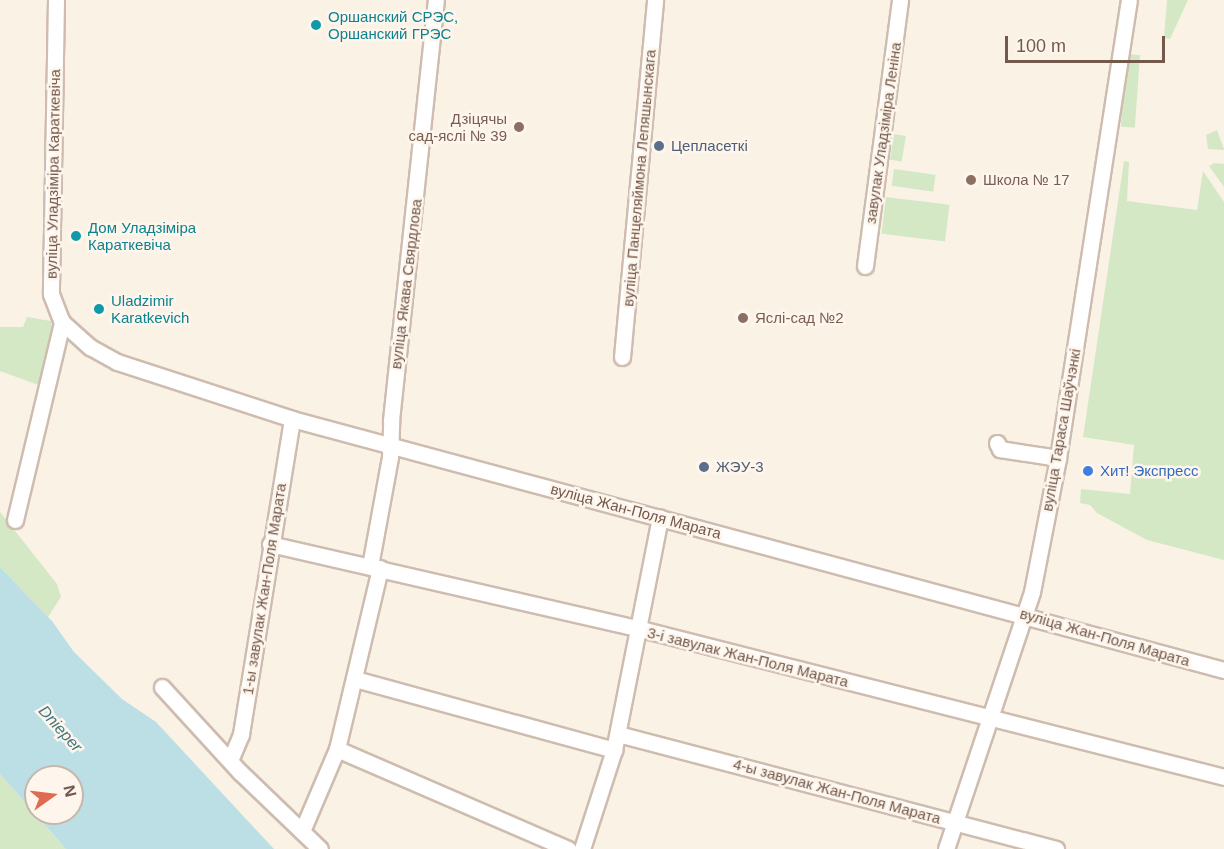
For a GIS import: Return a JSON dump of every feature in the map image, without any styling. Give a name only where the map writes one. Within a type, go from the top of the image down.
[{"type":"street","name":"вуліца Уладзіміра Караткевіча","points":[[56,0],[50,278],[55,307],[62,322]]},
{"type":"street","name":"вуліца Якава Свярдлова","points":[[302,831],[337,749],[355,679],[375,567],[436,0]]},
{"type":"street","name":"вуліца Панцеляймона Лепяшынскага","points":[[622,357],[655,0]]},
{"type":"street","name":"завулак Уладзіміра Леніна","points":[[865,266],[900,0]]},
{"type":"street","name":"вуліца Тараса Шаўчэнкі","points":[[946,849],[957,823],[988,719],[1032,592],[1058,458],[1129,0]]},
{"type":"street","name":"вуліца Жан-Поля Марата","points":[[62,322],[90,347],[117,362],[292,419],[1024,614],[1224,670]]},
{"type":"street","points":[[15,520],[62,322]]},
{"type":"street","name":"1-ы завулак Жан-Поля Марата","points":[[231,758],[241,735],[270,544],[292,419]]},
{"type":"street","points":[[997,443],[1000,449],[1058,458]]},
{"type":"street","points":[[582,849],[618,734],[660,518]]},
{"type":"street","name":"3-і завулак Жан-Поля Марата","points":[[270,544],[637,628],[988,719],[1224,777]]},
{"type":"street","points":[[355,679],[614,750]]},
{"type":"street","points":[[162,687],[320,849]]},
{"type":"street","name":"4-ы завулак Жан-Поля Марата","points":[[618,734],[1056,849]]},
{"type":"street","points":[[337,749],[568,849]]},
{"type":"green space","points":[[1167,0],[1188,0],[1170,39],[1164,38]]},
{"type":"green space","points":[[1126,54],[1140,55],[1135,128],[1121,127]]},
{"type":"green space","points":[[1217,130],[1224,150],[1208,149],[1206,135]]},
{"type":"green space","points":[[894,134],[906,136],[902,162],[890,160]]},
{"type":"green space","points":[[1124,161],[1129,162],[1127,201],[1197,210],[1203,171],[1224,202],[1224,560],[1147,540],[1097,513],[1090,505],[1080,503],[1081,489],[1130,494],[1134,445],[1083,437]]},
{"type":"green space","points":[[1214,163],[1224,164],[1224,187],[1209,166]]},
{"type":"green space","points":[[894,169],[936,175],[933,192],[892,186]]},
{"type":"green space","points":[[886,197],[950,205],[945,242],[881,234]]},
{"type":"green space","points":[[27,317],[51,321],[53,334],[41,386],[0,371],[0,327],[23,327]]},
{"type":"green space","points":[[0,512],[57,584],[61,597],[48,617],[0,567]]},
{"type":"green space","points":[[0,774],[24,801],[24,825],[45,825],[66,849],[0,849]]},
{"type":"water","name":"Dnieper","points":[[0,567],[52,621],[74,652],[122,699],[156,722],[274,849],[66,849],[45,825],[84,825],[84,765],[24,765],[24,801],[0,774]]},
{"type":"place","name":"Оршанский СРЭС, Оршанский ГРЭС","points":[[316,25]]},
{"type":"place","name":"Дзіцячы сад-яслі № 39","points":[[519,127]]},
{"type":"place","name":"Цепласеткі","points":[[659,146]]},
{"type":"place","name":"Школа № 17","points":[[971,180]]},
{"type":"place","name":"Дом Уладзіміра Караткевіча","points":[[76,236]]},
{"type":"place","name":"Uladzimir Karatkevich","points":[[99,309]]},
{"type":"place","name":"Яслі-сад №2","points":[[743,318]]},
{"type":"place","name":"ЖЭУ-3","points":[[704,467]]},
{"type":"place","name":"Хит! Экспресс","points":[[1088,471]]}]
